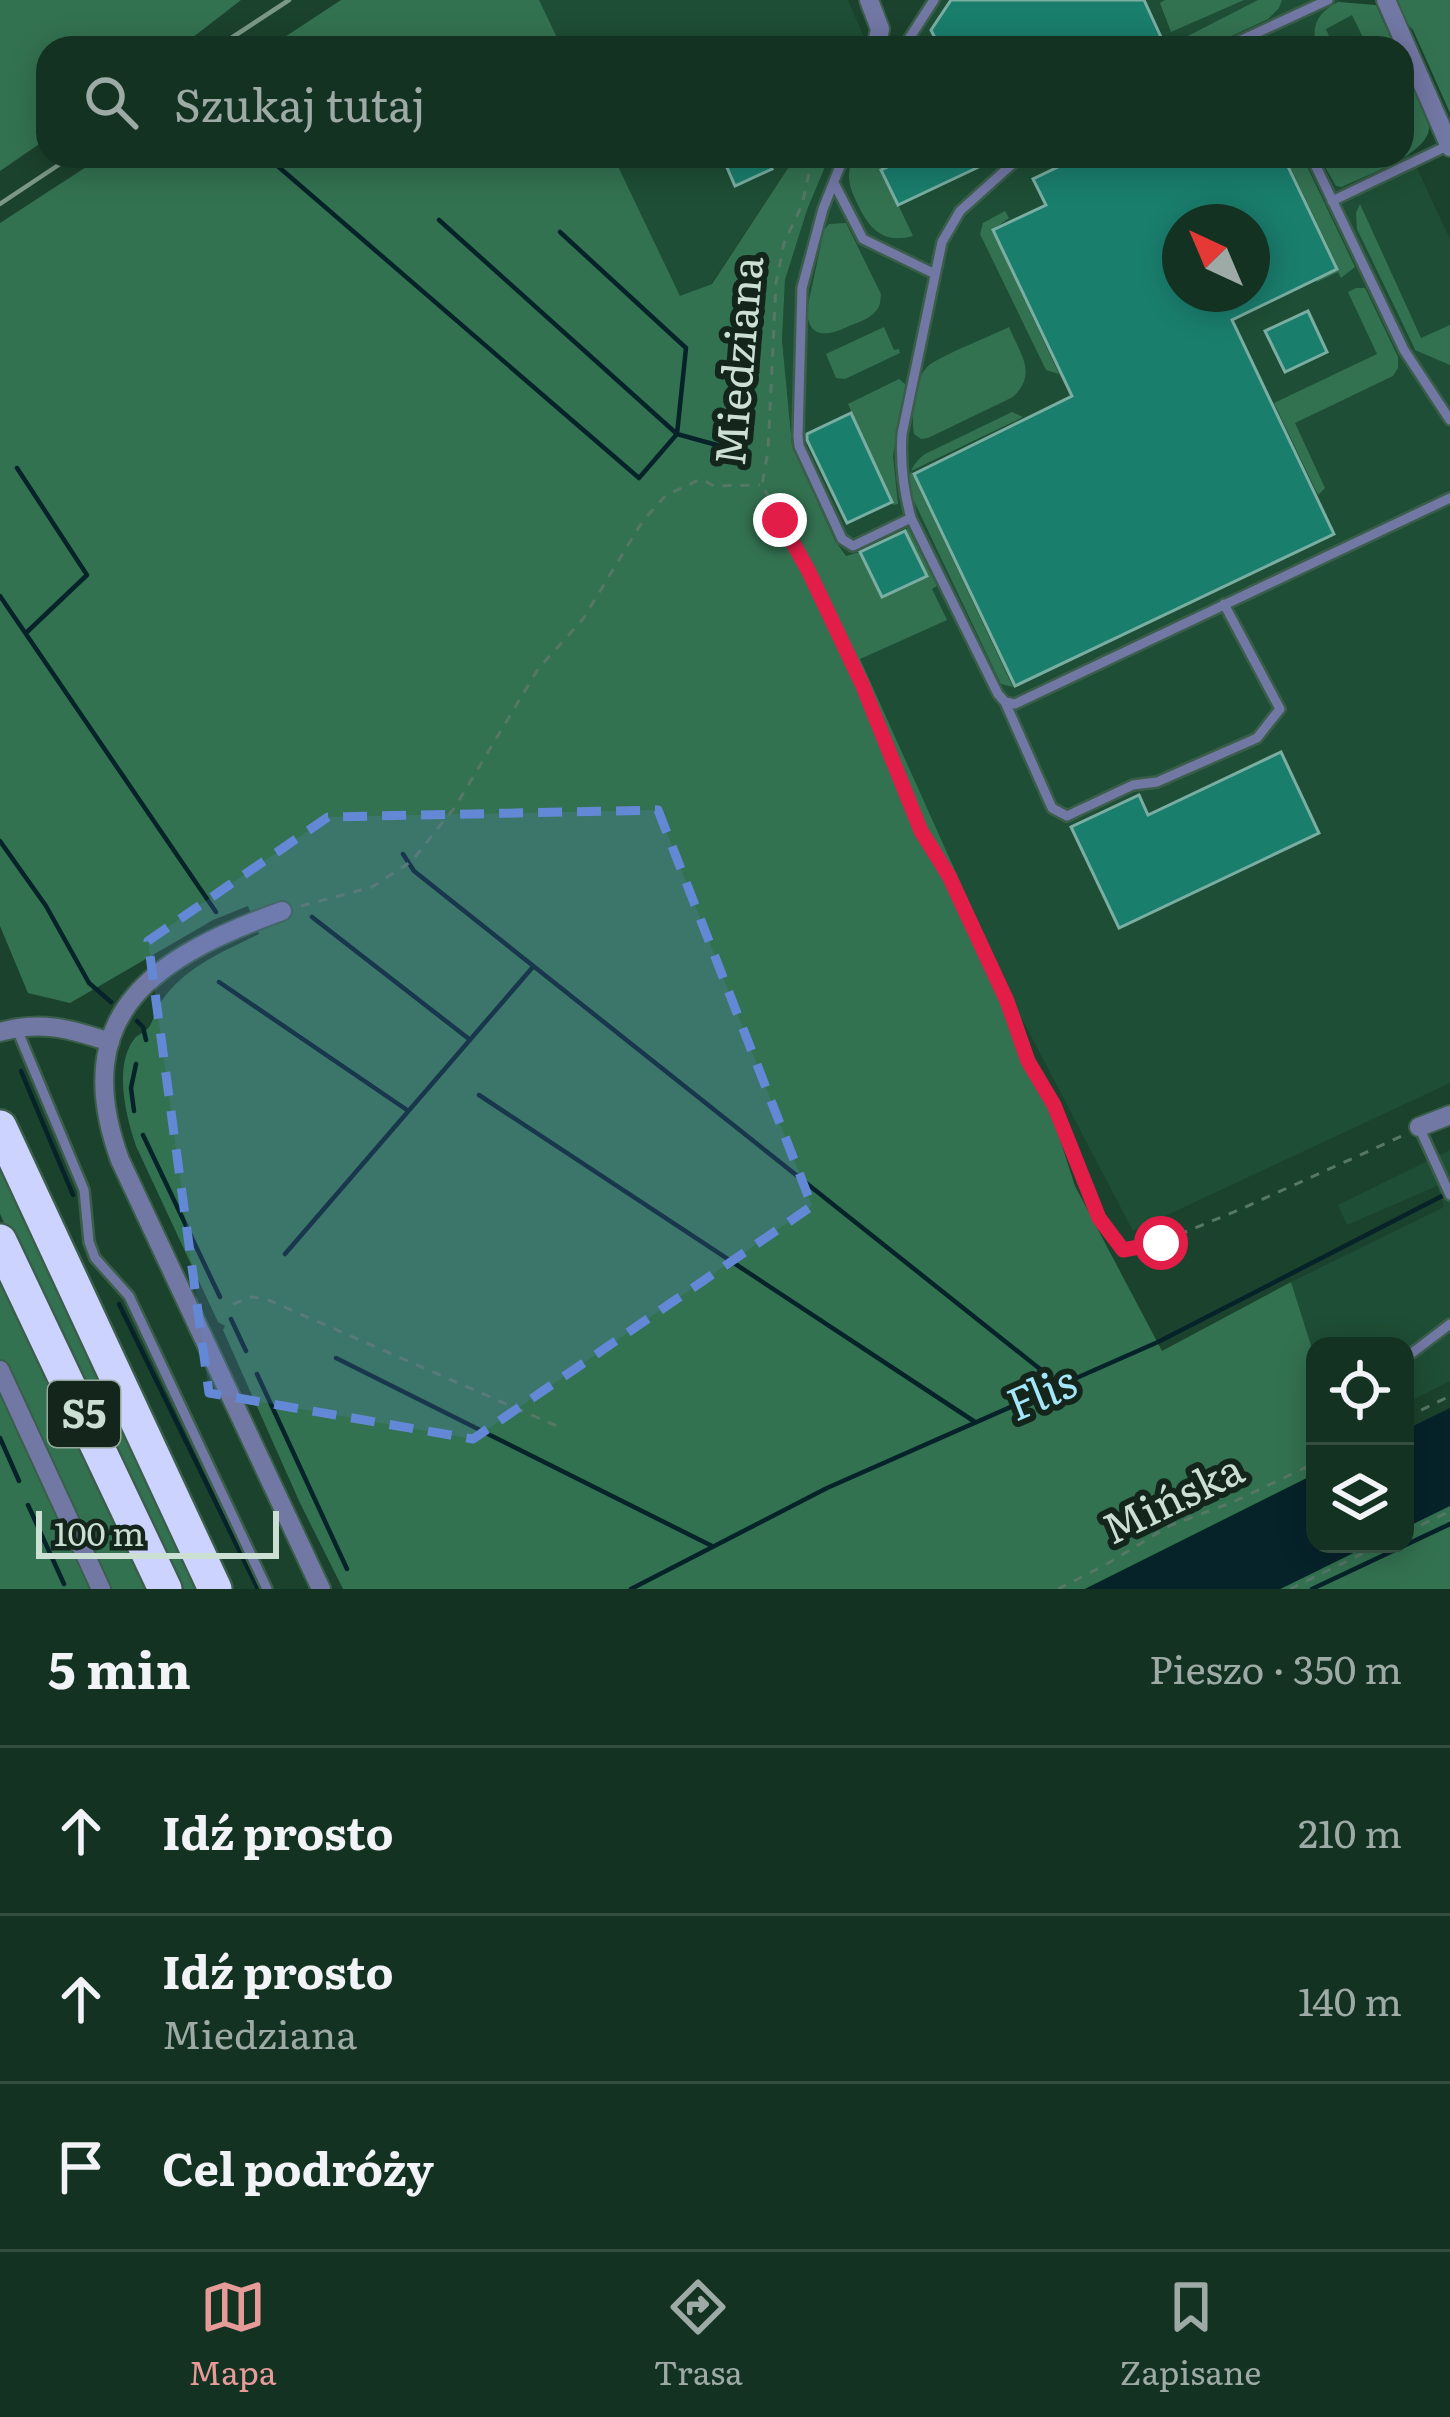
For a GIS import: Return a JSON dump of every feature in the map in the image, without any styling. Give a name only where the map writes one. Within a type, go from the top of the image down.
[{"type":"highway","name":"S5","points":[[0,1127],[215,1589]]},
{"type":"highway","name":"S5","points":[[0,1240],[165,1589]]},
{"type":"street","points":[[869,0],[878,36]]},
{"type":"street","points":[[1386,0],[1402,36]]},
{"type":"street","points":[[1414,65],[1449,146]]},
{"type":"street","points":[[282,911],[168,963],[136,992],[110,1042],[104,1103],[120,1160],[321,1589]]},
{"type":"street","points":[[8,1030],[49,1025],[110,1042]]},
{"type":"street","points":[[1420,1127],[1450,1115]]},
{"type":"street","points":[[0,1370],[101,1589]]},
{"type":"lane","points":[[911,36],[934,0]]},
{"type":"lane","points":[[1253,35],[1302,5],[1328,0]]},
{"type":"lane","points":[[1414,162],[1449,146]]},
{"type":"lane","points":[[840,168],[802,288],[799,446],[847,544],[853,546],[911,518]]},
{"type":"lane","points":[[1008,168],[960,211],[942,242],[900,463],[911,518],[1005,702],[1052,808],[1067,815],[1257,738],[1280,709],[1224,604]]},
{"type":"lane","points":[[1317,168],[1404,350],[1450,420]]},
{"type":"lane","points":[[1332,201],[1402,168]]},
{"type":"lane","points":[[834,183],[863,239],[935,274]]},
{"type":"lane","points":[[1005,702],[1015,704],[1450,498]]},
{"type":"lane","points":[[8,1030],[84,1190],[95,1258],[129,1296],[267,1589]]},
{"type":"lane","points":[[1420,1127],[1448,1191]]},
{"type":"lane","points":[[1414,1351],[1450,1324]]},
{"type":"path","name":"Miedziana","points":[[810,168],[802,205],[784,243],[776,283],[768,451],[762,484],[862,684],[921,831],[949,876],[1007,1001],[1028,1061],[1054,1105],[1099,1218],[1123,1250],[1161,1243],[1420,1127]]},
{"type":"path","points":[[282,911],[372,887],[412,861],[455,807],[538,669],[583,619],[642,522],[666,495],[700,479],[714,486],[762,484]]},
{"type":"path","points":[[233,1304],[252,1297],[266,1299],[559,1427]]},
{"type":"path","points":[[1414,1414],[1450,1396]]},
{"type":"path","name":"Mińska","points":[[1058,1589],[1184,1519],[1306,1467]]},
{"type":"path","points":[[1414,1529],[1450,1511]]},
{"type":"path","points":[[1290,1589],[1364,1553]]},
{"type":"highlighted area","points":[[658,810],[812,1206],[473,1439],[209,1393],[148,941],[328,817]]},
{"type":"shaded area","points":[[0,0],[241,0],[194,36],[36,36],[36,146],[0,171]]},
{"type":"shaded area","points":[[341,0],[539,0],[556,36],[286,36]]},
{"type":"shaded area","points":[[538,0],[848,0],[864,36],[555,36]]},
{"type":"shaded area","points":[[926,0],[1337,0],[1351,4],[1377,36],[903,36]]},
{"type":"shaded area","points":[[1244,0],[1171,32],[1160,3]]},
{"type":"shaded area","points":[[1258,0],[1282,0],[1268,19],[1232,36],[1188,36]]},
{"type":"shaded area","points":[[1394,0],[1450,0],[1450,113],[1413,30]]},
{"type":"shaded area","points":[[1338,2],[1376,5],[1390,36],[1362,36],[1352,15],[1326,29],[1329,36],[1315,36],[1317,20]]},
{"type":"shaded area","points":[[1414,89],[1429,127],[1414,150]]},
{"type":"shaded area","points":[[1414,162],[1450,239],[1450,1083],[1133,1231],[1020,1015],[859,658],[785,446],[791,431],[782,340],[785,280],[825,168],[1414,168]]},
{"type":"shaded area","points":[[85,168],[619,168],[680,296],[712,284],[788,168],[825,168],[785,280],[782,340],[792,445],[835,541],[846,556],[860,552],[881,597],[926,576],[905,531],[908,528],[937,586],[932,589],[947,620],[860,659],[1020,1015],[1075,1186],[1162,1351],[1291,1282],[1308,1337],[1306,1478],[1085,1589],[343,1589],[300,1503],[225,1326],[218,1322],[136,1146],[125,1106],[128,1049],[148,1029],[161,1002],[181,979],[259,934],[248,906],[213,920],[70,1003],[28,993],[0,926],[0,223]]},
{"type":"shaded area","points":[[617,168],[788,168],[711,284],[679,297]]},
{"type":"shaded area","points":[[881,168],[913,236],[886,236],[868,222],[850,186],[850,169]]},
{"type":"shaded area","points":[[1291,168],[1308,168],[1355,267],[1341,278],[1338,272],[1317,282],[1315,276],[1337,265]]},
{"type":"shaded area","points":[[1326,168],[1383,168],[1342,187],[1336,186]]},
{"type":"shaded area","points":[[1360,204],[1421,338],[1450,325],[1450,365],[1415,350],[1357,229]]},
{"type":"shaded area","points":[[1005,211],[1009,218],[992,230],[1059,374],[1046,370],[980,234],[983,223]]},
{"type":"shaded area","points":[[846,223],[881,294],[880,304],[863,320],[821,333],[811,327],[807,310],[824,230],[829,224]]},
{"type":"shaded area","points":[[1365,288],[1398,357],[1398,368],[1393,376],[1295,423],[1325,488],[1318,495],[1274,403],[1377,354],[1348,292]]},
{"type":"shaded area","points":[[884,327],[900,353],[845,379],[836,378],[826,354]]},
{"type":"shaded area","points":[[1009,327],[1026,371],[1013,397],[928,438],[914,434],[915,399],[927,367]]},
{"type":"shaded area","points":[[899,379],[905,388],[893,456],[898,504],[893,505],[848,404]]},
{"type":"shaded area","points":[[1012,412],[1023,417],[911,471],[925,454]]},
{"type":"shaded area","points":[[911,471],[1013,687],[1001,684],[912,497]]},
{"type":"shaded area","points":[[0,1149],[205,1589],[175,1589],[0,1214]]},
{"type":"shaded area","points":[[1450,1150],[1450,1381],[1414,1399],[1414,1337],[1308,1337],[1291,1282],[1444,1207],[1437,1186],[1347,1225],[1338,1205]]},
{"type":"shaded area","points":[[0,1242],[154,1589],[0,1589]]},
{"type":"shaded area","points":[[1450,1497],[1450,1589],[1280,1589],[1345,1553],[1414,1553],[1414,1517]]},
{"type":"water","points":[[1450,1408],[1450,1506],[1414,1524],[1414,1445],[1414,1426]]},
{"type":"water","points":[[1306,1478],[1306,1553],[1354,1553],[1280,1589],[1085,1589]]},
{"type":"building","points":[[951,0],[1144,0],[1160,36],[934,36],[931,30]]},
{"type":"building","points":[[727,168],[772,168],[772,169],[735,186]]},
{"type":"building","points":[[885,168],[977,168],[898,205],[881,170]]},
{"type":"building","points":[[1056,168],[1289,168],[1337,269],[1270,302],[1270,204],[1162,204],[1162,312],[1248,312],[1232,320],[1334,534],[1015,686],[914,474],[1072,396],[993,230],[1046,205],[1033,179]]},
{"type":"building","points":[[1308,311],[1327,352],[1285,372],[1265,331]]},
{"type":"building","points":[[851,413],[892,502],[847,523],[807,434]]},
{"type":"building","points":[[905,531],[927,576],[882,597],[860,552]]},
{"type":"building","points":[[1281,752],[1319,833],[1119,928],[1071,827],[1139,795],[1148,815]]},
{"type":"waterway","points":[[280,168],[639,478],[677,434],[742,452]]},
{"type":"waterway","points":[[439,220],[677,434]]},
{"type":"waterway","points":[[560,232],[686,348],[677,434]]},
{"type":"waterway","points":[[17,468],[87,575],[27,632]]},
{"type":"waterway","points":[[0,596],[216,912]]},
{"type":"waterway","points":[[0,841],[46,906],[89,983],[111,1002]]},
{"type":"waterway","points":[[403,854],[414,871],[1060,1385]]},
{"type":"waterway","points":[[312,917],[469,1039]]},
{"type":"waterway","points":[[285,1254],[532,968]]},
{"type":"waterway","points":[[219,982],[407,1110]]},
{"type":"waterway","points":[[137,1021],[146,1040]]},
{"type":"waterway","points":[[134,1111],[131,1088],[136,1064]]},
{"type":"waterway","points":[[21,1071],[73,1195]]},
{"type":"waterway","points":[[479,1095],[975,1422]]},
{"type":"waterway","points":[[143,1135],[220,1297]]},
{"type":"waterway","name":"Flis","points":[[631,1589],[827,1488],[1158,1342],[1446,1194]]},
{"type":"waterway","points":[[119,1304],[258,1589]]},
{"type":"waterway","points":[[231,1319],[246,1351]]},
{"type":"waterway","points":[[336,1358],[712,1546]]},
{"type":"waterway","points":[[257,1374],[347,1569]]},
{"type":"waterway","points":[[0,1438],[19,1481]]},
{"type":"waterway","points":[[28,1505],[64,1584]]},
{"type":"waterway","points":[[1312,1589],[1450,1524]]},
{"type":"railway","points":[[234,36],[289,0]]},
{"type":"railway","points":[[0,204],[54,168]]},
{"type":"route","points":[[780,520],[862,684],[921,831],[949,876],[1007,1001],[1028,1061],[1054,1105],[1099,1218],[1123,1250],[1161,1243]]}]
